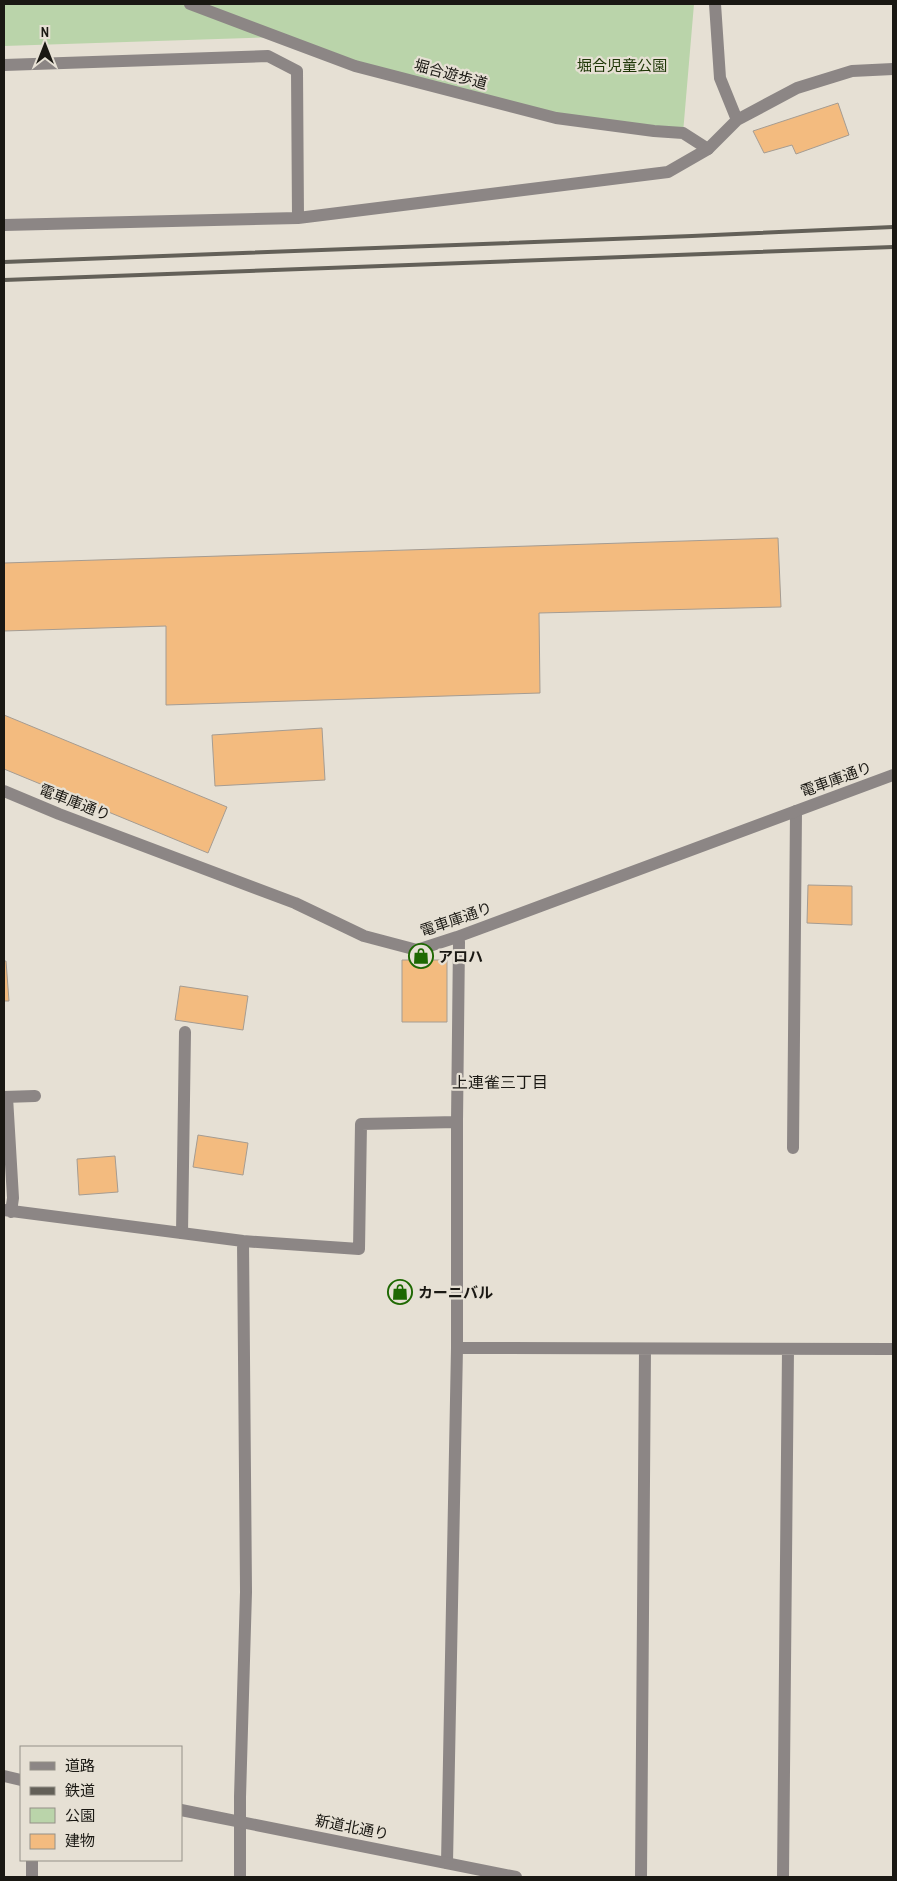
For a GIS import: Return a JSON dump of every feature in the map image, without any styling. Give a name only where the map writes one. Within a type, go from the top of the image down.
[{"type":"street","name":"堀合遊歩道","points":[[190,4],[355,66],[556,118],[683,133],[708,149]]},
{"type":"street","points":[[714,4],[720,78],[736,120]]},
{"type":"street","points":[[4,65],[268,56],[297,71],[298,218]]},
{"type":"street","points":[[4,226],[298,218],[668,172],[708,149],[736,120],[797,88],[852,71],[893,69]]},
{"type":"street","name":"電車庫通り","points":[[4,791],[58,814],[288,900],[364,936],[417,950],[457,937],[893,775]]},
{"type":"street","points":[[793,1148],[796,811]]},
{"type":"street","points":[[447,1863],[457,1348],[457,1122],[460,942],[457,937]]},
{"type":"street","points":[[182,1233],[185,1032]]},
{"type":"street","points":[[35,1096],[6,1097],[13,1198],[7,1211],[242,1241],[359,1249],[360,1124],[457,1122]]},
{"type":"street","points":[[240,1877],[246,1592],[242,1241]]},
{"type":"street","points":[[457,1348],[893,1349]]},
{"type":"street","points":[[641,1877],[645,1349]]},
{"type":"street","points":[[783,1877],[788,1349]]},
{"type":"street","points":[[4,1776],[20,1780]]},
{"type":"street","name":"新道北通り","points":[[182,1810],[516,1877]]},
{"type":"street","points":[[32,1861],[32,1877]]},
{"type":"green space","name":"堀合児童公園","points":[[4,4],[694,4],[683,133],[556,118],[355,66],[278,37],[4,46]]},
{"type":"building","points":[[838,103],[849,135],[796,154],[792,145],[764,153],[753,131]]},
{"type":"building","points":[[778,538],[781,607],[539,613],[540,693],[166,705],[166,626],[4,631],[4,563]]},
{"type":"building","points":[[4,715],[227,807],[208,853],[4,769]]},
{"type":"building","points":[[322,728],[325,780],[215,786],[212,735]]},
{"type":"building","points":[[808,885],[852,886],[852,925],[807,923]]},
{"type":"building","points":[[402,960],[447,960],[447,1022],[402,1022]]},
{"type":"building","points":[[4,961],[6,961],[9,1001],[4,1001]]},
{"type":"building","points":[[180,986],[248,996],[243,1030],[175,1020]]},
{"type":"building","points":[[198,1135],[248,1143],[243,1175],[193,1167]]},
{"type":"building","points":[[115,1156],[118,1192],[79,1195],[77,1159]]},
{"type":"railway","points":[[4,262],[893,227]]},
{"type":"railway","points":[[4,280],[893,247]]},
{"type":"place","name":"アロハ","points":[[421,956]]},
{"type":"place","name":"カーニバル","points":[[400,1292]]},
{"type":"district","name":"上連雀三丁目","points":[[500,1082]]}]
